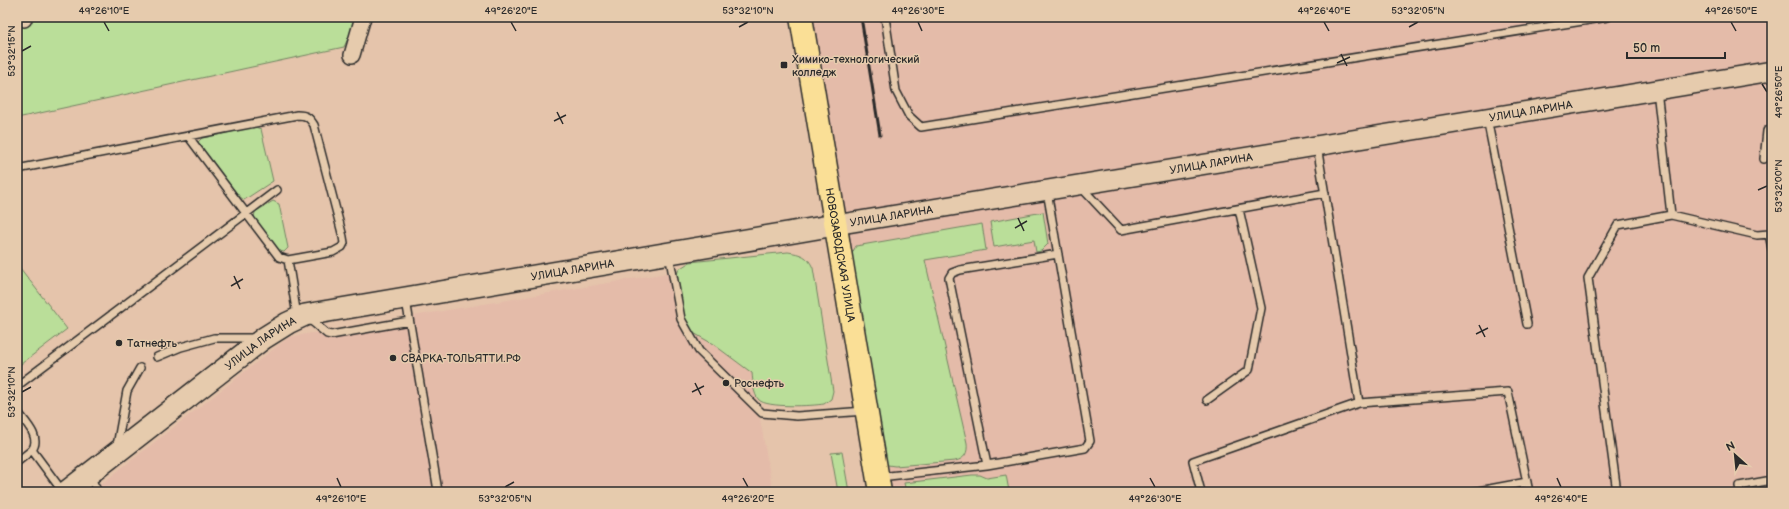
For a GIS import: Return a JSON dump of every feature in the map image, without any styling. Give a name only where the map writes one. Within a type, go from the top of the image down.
[{"type":"main road","name":"НОВОЗАВОДСКАЯ УЛИЦА","points":[[801,17],[879,485]]},
{"type":"main road","name":"УЛИЦА ЛАРИНА","points":[[66,492],[93,483],[116,454],[264,338],[301,317],[835,226]]},
{"type":"street","points":[[352,55],[363,17]]},
{"type":"street","name":"УЛИЦА ЛАРИНА","points":[[835,226],[1772,71]]},
{"type":"lane","points":[[884,17],[896,90],[909,116],[921,127],[1608,17]]},
{"type":"lane","points":[[1657,90],[1671,215]]},
{"type":"lane","points":[[17,170],[188,136],[297,115],[304,115],[311,120],[314,125],[344,244],[333,252],[284,260],[276,254],[245,214],[188,136]]},
{"type":"lane","points":[[1487,118],[1527,324]]},
{"type":"lane","points":[[1764,159],[1767,131],[1772,130]]},
{"type":"lane","points":[[1317,146],[1359,403]]},
{"type":"lane","points":[[1079,185],[1121,230],[1325,193]]},
{"type":"lane","points":[[17,386],[277,190]]},
{"type":"lane","points":[[879,485],[1085,448],[1090,444],[1047,191]]},
{"type":"lane","points":[[1207,400],[1249,370],[1261,308],[1240,209]]},
{"type":"lane","points":[[1617,492],[1588,278],[1618,224],[1671,215],[1757,235],[1769,234],[1772,249]]},
{"type":"lane","points":[[669,254],[682,319],[699,351],[762,412],[797,416],[867,411]]},
{"type":"lane","points":[[987,465],[978,413],[949,278],[952,273],[960,270],[1058,254]]},
{"type":"lane","points":[[288,260],[301,317],[327,334],[331,335],[409,321]]},
{"type":"lane","points":[[406,298],[438,491]]},
{"type":"lane","points":[[157,357],[181,347],[214,338],[264,338]]},
{"type":"lane","points":[[116,454],[127,391],[140,368]]},
{"type":"lane","points":[[1201,492],[1193,461],[1359,403],[1508,392],[1529,492]]},
{"type":"lane","points":[[17,411],[34,435],[35,443],[32,450],[17,462]]},
{"type":"lane","points":[[32,450],[63,492]]},
{"type":"lane","points":[[1740,492],[1739,486],[1772,480]]},
{"type":"lane","points":[[1473,492],[1527,482]]},
{"type":"shaded area","points":[[802,17],[1772,17],[1772,492],[880,492]]},
{"type":"shaded area","points":[[732,262],[773,492],[91,492],[289,337]]},
{"type":"green space","points":[[17,17],[358,17],[344,47],[17,118]]},
{"type":"green space","points":[[255,127],[261,129],[273,181],[244,200],[239,196],[198,142],[202,138]]},
{"type":"green space","points":[[273,201],[279,204],[288,248],[284,252],[279,251],[254,218],[255,212]]},
{"type":"green space","points":[[1043,212],[1048,244],[1041,251],[1036,252],[1034,240],[994,247],[990,222]]},
{"type":"green space","points":[[982,224],[986,250],[925,260],[967,443],[966,453],[961,459],[955,461],[895,466],[888,465],[883,460],[851,255],[856,246]]},
{"type":"green space","points":[[788,252],[804,256],[813,268],[833,391],[831,399],[824,404],[800,406],[780,405],[764,403],[759,400],[754,391],[752,373],[713,344],[690,331],[679,314],[673,284],[679,269],[690,262]]},
{"type":"green space","points":[[17,264],[67,329],[17,367]]},
{"type":"green space","points":[[842,452],[849,492],[838,492],[831,453]]},
{"type":"green space","points":[[980,475],[987,478],[1006,475],[1009,491],[906,492],[904,483]]},
{"type":"railway","points":[[861,17],[880,135]]},
{"type":"place","name":"Химико-технологический колледж","points":[[784,65]]},
{"type":"place","name":"Татнефть","points":[[119,343]]},
{"type":"place","name":"СВАРКА-ТОЛЬЯТТИ.РФ","points":[[393,358]]},
{"type":"place","name":"Роснефть","points":[[726,383]]}]
